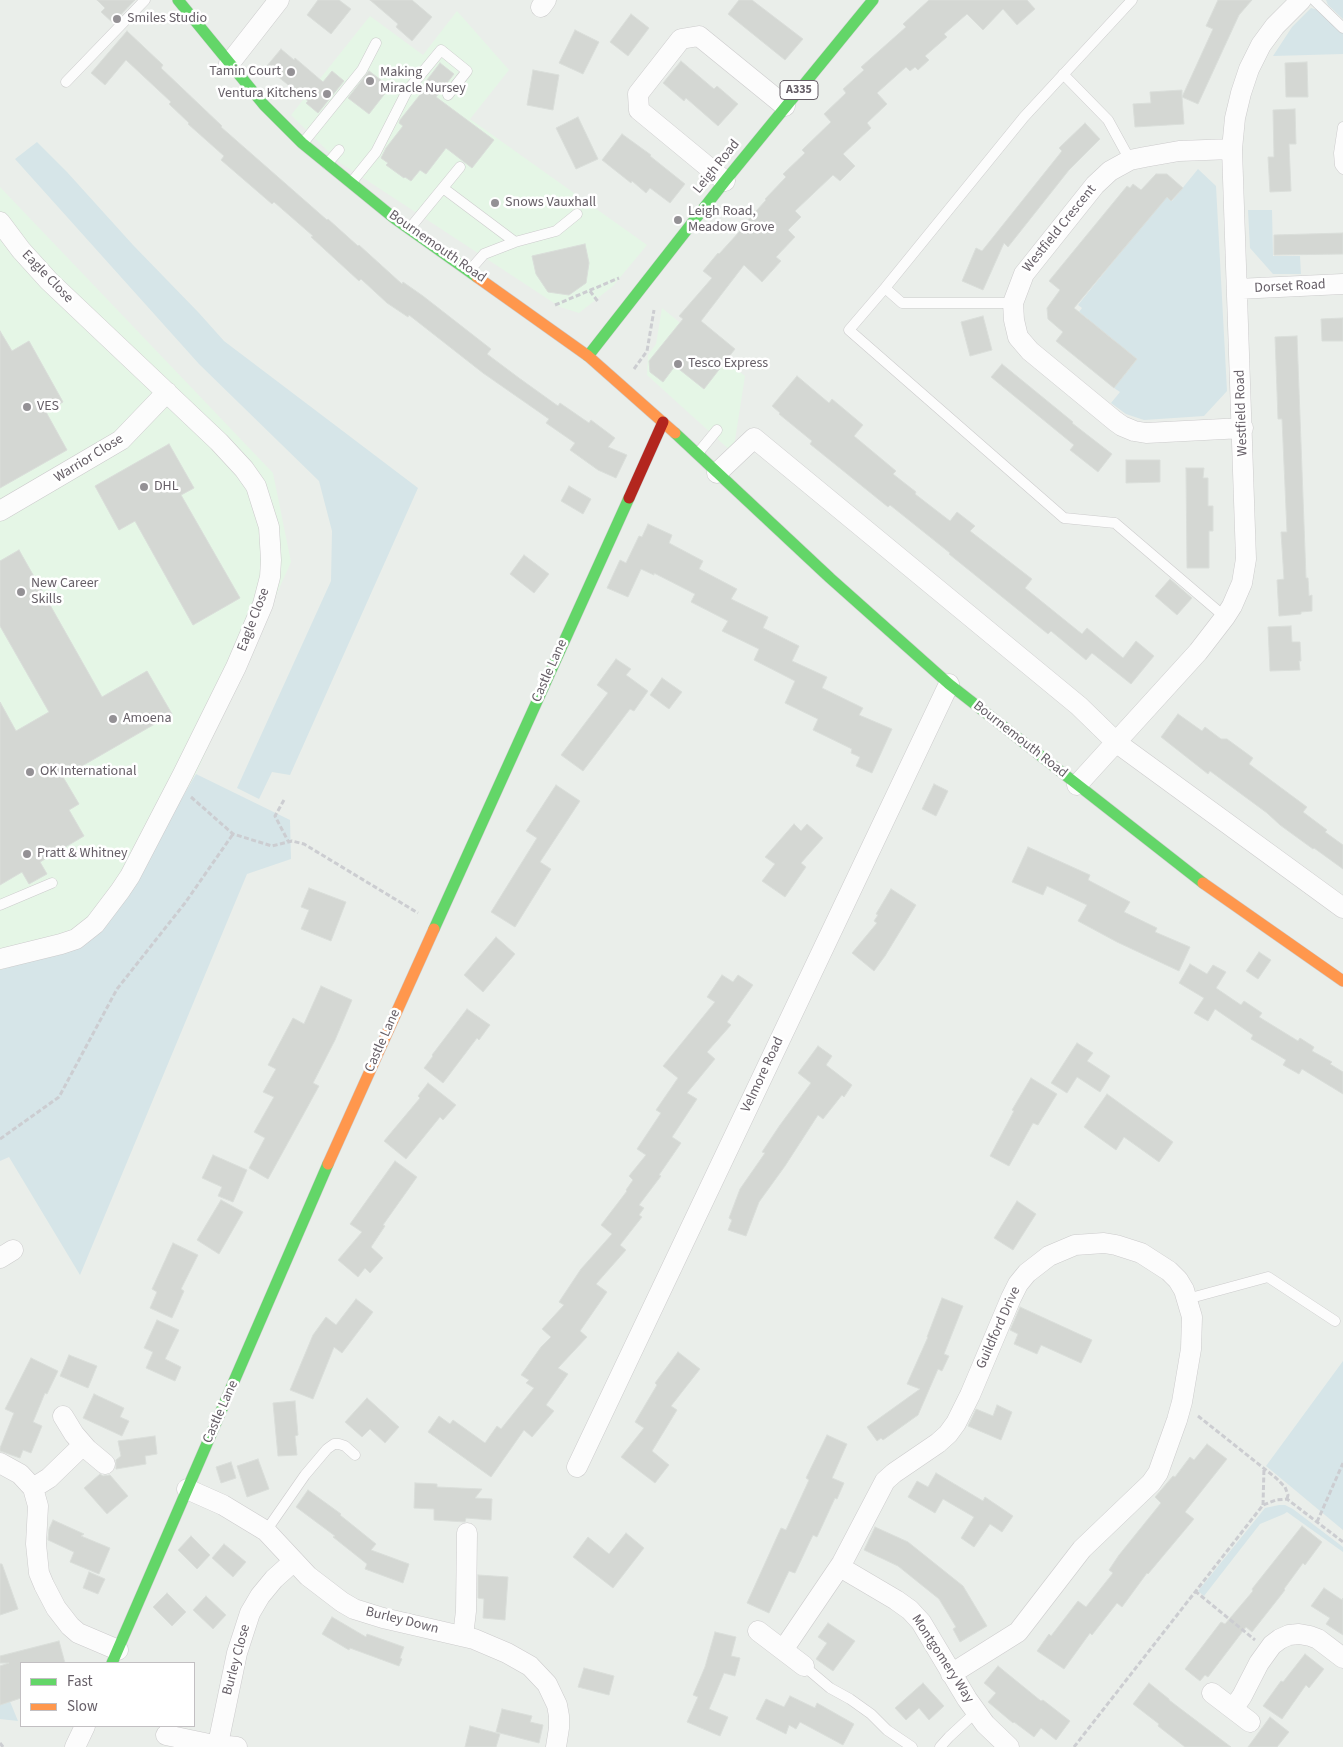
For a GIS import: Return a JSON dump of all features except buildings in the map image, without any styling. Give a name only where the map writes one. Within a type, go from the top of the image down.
[{"type":"street","name":"Bournemouth Road","points":[[178,0],[264,105],[326,164],[409,228],[588,356],[663,422],[830,578],[949,684],[1077,786],[1214,891],[1343,982]]},
{"type":"street","points":[[229,64],[266,27],[278,0]]},
{"type":"street","name":"Leigh Road","points":[[588,356],[785,106],[873,0]]},
{"type":"street","name":"Westfield Road","points":[[1077,786],[1198,652],[1225,617],[1242,583],[1246,559],[1232,148],[1235,118],[1249,68],[1261,46],[1276,26],[1301,0]]},
{"type":"street","points":[[725,181],[639,110],[638,94],[680,39],[699,36],[785,106]]},
{"type":"street","name":"Westfield Crescent","points":[[1232,148],[1179,151],[1130,160],[1110,171],[1090,192],[1024,274],[1013,303],[1018,337],[1030,351],[1114,422],[1134,431],[1146,433],[1243,428]]},
{"type":"street","name":"Eagle Close","points":[[0,222],[21,250],[49,281],[219,442],[244,469],[256,486],[269,527],[271,560],[270,577],[263,604],[224,693],[130,876],[95,924],[76,939],[0,959]]},
{"type":"street","name":"Dorset Road","points":[[1237,289],[1343,284]]},
{"type":"street","name":"Warrior Close","points":[[0,511],[121,440],[167,392]]},
{"type":"street","name":"Castle Lane","points":[[115,1656],[330,1157],[663,422]]},
{"type":"street","points":[[717,472],[754,438],[1079,706],[1116,743],[1343,908]]},
{"type":"street","name":"Velmore Road","points":[[577,1467],[949,684]]},
{"type":"street","name":"Guildford Drive","points":[[783,1650],[840,1567],[885,1481],[938,1443],[956,1424],[1011,1298],[1027,1272],[1063,1249],[1076,1245],[1104,1243],[1141,1253],[1169,1271],[1178,1280],[1187,1299],[1192,1317],[1193,1331],[1182,1403],[1158,1473],[1150,1483],[1092,1537],[1018,1632],[951,1674]]},
{"type":"street","points":[[63,1416],[83,1445],[106,1464]]},
{"type":"street","points":[[33,1488],[49,1478],[83,1445]]},
{"type":"street","points":[[0,1462],[20,1474],[33,1488],[38,1506],[36,1544],[39,1573],[50,1598],[64,1618],[78,1633],[115,1656]]},
{"type":"street","name":"Burley Down","points":[[187,1489],[223,1505],[266,1531],[308,1576],[330,1595],[354,1608],[382,1618],[463,1636],[485,1643],[530,1666],[539,1674],[553,1694],[557,1704],[559,1728],[556,1747]]},
{"type":"street","points":[[463,1636],[466,1612],[467,1533]]},
{"type":"street","name":"Burley Close","points":[[166,1735],[228,1746],[237,1653],[250,1613],[260,1596],[274,1579],[294,1561]]},
{"type":"street","name":"Montgomery Way","points":[[840,1567],[910,1610],[920,1622],[976,1712],[1009,1747]]},
{"type":"street","points":[[758,1631],[804,1666]]},
{"type":"street","points":[[1233,1709],[1259,1663],[1280,1639],[1289,1635],[1299,1634],[1318,1639],[1343,1658]]},
{"type":"street","points":[[1212,1693],[1250,1722]]},
{"type":"street","points":[[75,1747],[85,1727]]},
{"type":"lane","points":[[66,82],[145,0]]},
{"type":"lane","points":[[1132,0],[1024,117],[849,330],[1064,518],[1115,523],[1225,617]]},
{"type":"lane","points":[[1314,0],[1343,28]]},
{"type":"lane","points":[[302,143],[362,70],[376,43]]},
{"type":"lane","points":[[351,184],[376,152],[407,91],[441,50],[467,71],[448,95]]},
{"type":"lane","points":[[1063,74],[1108,120],[1130,160]]},
{"type":"lane","points":[[1343,127],[1339,153],[1340,165],[1343,169]]},
{"type":"lane","points":[[326,164],[339,150]]},
{"type":"lane","points":[[409,228],[460,167]]},
{"type":"lane","points":[[443,188],[515,242]]},
{"type":"lane","points":[[470,271],[484,254],[515,242],[556,231],[576,214]]},
{"type":"lane","points":[[885,288],[902,303],[1013,303]]},
{"type":"lane","points":[[697,453],[717,430]]},
{"type":"lane","points":[[0,904],[52,883]]},
{"type":"lane","points":[[1187,1299],[1268,1277],[1335,1321]]},
{"type":"lane","points":[[266,1531],[326,1448],[339,1444],[345,1446],[355,1455]]},
{"type":"lane","points":[[804,1666],[830,1688],[871,1714],[887,1730],[912,1747]]},
{"type":"lane","points":[[940,1747],[976,1712]]},
{"type":"path","points":[[562,310],[554,305],[624,276]]},
{"type":"path","points":[[590,290],[599,303]]},
{"type":"path","points":[[621,385],[647,351],[654,307]]},
{"type":"path","points":[[177,785],[233,834],[272,846],[288,842],[304,844],[420,913],[437,921]]},
{"type":"path","points":[[284,800],[275,816],[288,842]]},
{"type":"path","points":[[0,1139],[59,1097],[117,989],[185,903],[233,834]]},
{"type":"path","points":[[1182,1403],[1285,1487],[1288,1494],[1287,1499]]},
{"type":"path","points":[[1317,1522],[1343,1463]]},
{"type":"path","points":[[1263,1505],[1264,1468]]},
{"type":"path","points":[[1074,1747],[1263,1505],[1276,1500],[1287,1499],[1343,1542]]},
{"type":"path","points":[[1195,1591],[1268,1651]]},
{"type":"path","points":[[0,1743],[3,1747]]},
{"type":"shaded area","points":[[1326,0],[1343,0],[1343,19],[1328,5]]},
{"type":"shaded area","points":[[1311,8],[1318,10],[1343,32],[1343,54],[1273,56],[1292,27]]},
{"type":"shaded area","name":"Snows Vauxhall","points":[[457,11],[509,70],[470,119],[647,245],[613,286],[579,313],[560,307],[339,162],[291,115],[370,16],[423,55]]},
{"type":"shaded area","points":[[37,142],[224,341],[418,488],[290,775],[272,772],[259,799],[237,788],[331,581],[332,531],[319,481],[199,364],[15,159]]},
{"type":"shaded area","points":[[1198,169],[1216,186],[1227,391],[1204,416],[1144,420],[1126,414],[1111,403],[1120,392],[1114,388],[1137,359],[1127,351],[1114,345],[1116,342],[1098,328],[1086,322],[1088,319],[1079,312],[1082,308],[1078,305],[1166,196],[1172,201]]},
{"type":"shaded area","points":[[0,187],[273,473],[291,562],[196,774],[115,913],[25,962],[0,970]]},
{"type":"shaded area","points":[[1248,210],[1272,210],[1273,256],[1300,256],[1301,274],[1273,274],[1250,248]]},
{"type":"shaded area","points":[[662,308],[745,376],[733,453],[647,375],[648,355],[656,344]]},
{"type":"shaded area","points":[[196,774],[290,820],[291,859],[247,874],[80,1275],[9,1157],[0,1161],[0,970],[25,962],[115,913]]},
{"type":"shaded area","points":[[1343,1361],[1343,1530],[1266,1466]]},
{"type":"shaded area","points":[[1285,1505],[1293,1509],[1343,1547],[1343,1552],[1287,1512],[1260,1524],[1204,1596],[1198,1591],[1265,1508]]},
{"type":"shaded area","points":[[0,1677],[18,1721],[0,1719]]},
{"type":"traffic: fast","points":[[178,0],[264,105],[302,143],[394,218],[477,277]]},
{"type":"traffic: fast","points":[[588,356],[725,181],[873,0]]},
{"type":"traffic: fast","points":[[675,433],[830,578],[949,684],[1203,883]]},
{"type":"traffic: fast","points":[[434,929],[629,498]]},
{"type":"traffic: fast","points":[[112,1662],[328,1164]]},
{"type":"traffic: slow","points":[[477,277],[588,356],[675,433]]},
{"type":"traffic: slow","points":[[1203,883],[1343,981]]},
{"type":"traffic: slow","points":[[328,1164],[434,929]]},
{"type":"traffic: jam","points":[[629,498],[663,422]]},
{"type":"place","name":"Smiles Studio","points":[[117,19]]},
{"type":"place","name":"Tamin Court","points":[[291,72]]},
{"type":"place","name":"Making Miracle Nursey","points":[[370,81]]},
{"type":"place","name":"Ventura Kitchens","points":[[327,94]]},
{"type":"place","name":"Snows Vauxhall","points":[[495,203]]},
{"type":"place","name":"Leigh Road, Meadow Grove","points":[[678,220]]},
{"type":"place","name":"Tesco Express","points":[[678,364]]},
{"type":"place","name":"VES","points":[[27,407]]},
{"type":"place","name":"DHL","points":[[144,487]]},
{"type":"place","name":"New Career Skills","points":[[21,592]]},
{"type":"place","name":"Amoena","points":[[113,719]]},
{"type":"place","name":"OK International","points":[[30,772]]},
{"type":"place","name":"Pratt & Whitney","points":[[27,854]]}]
